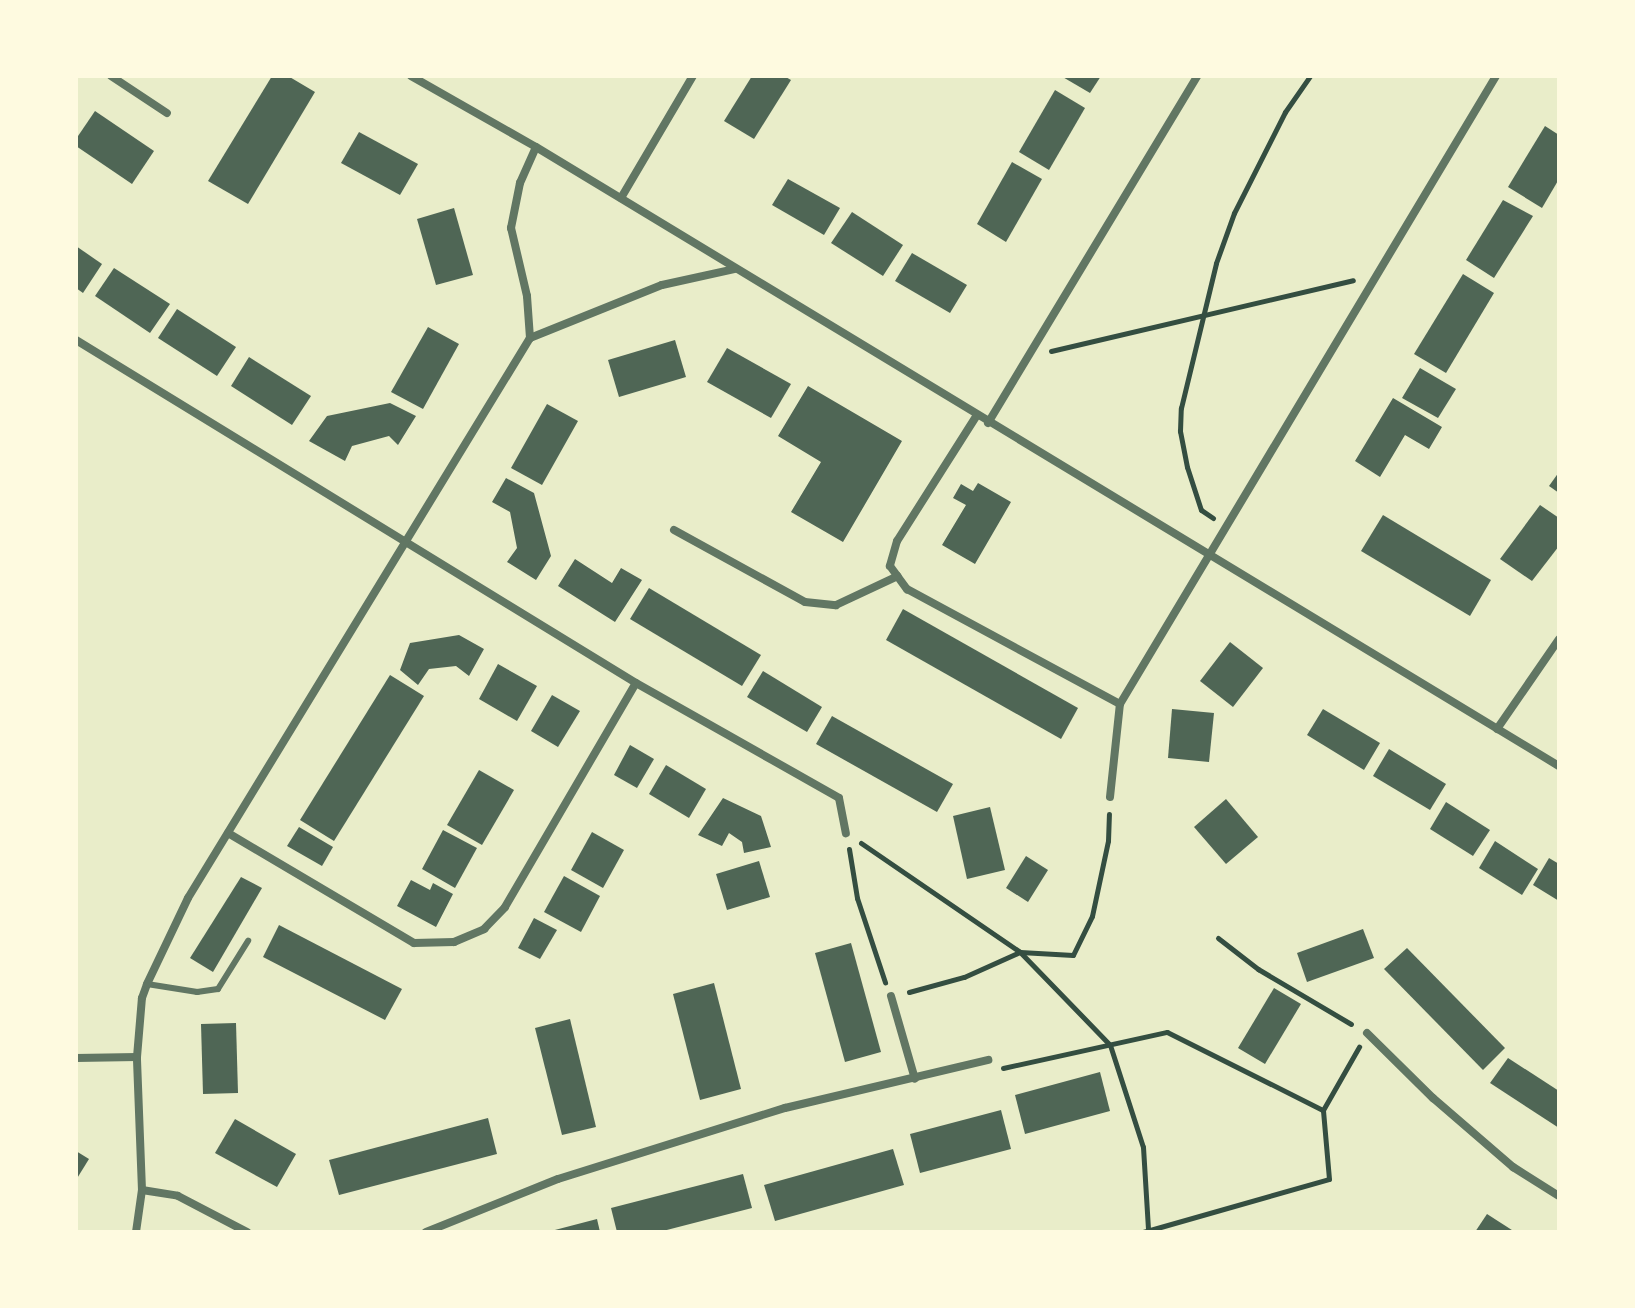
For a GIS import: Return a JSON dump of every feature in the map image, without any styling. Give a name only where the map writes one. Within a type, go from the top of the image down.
[{"type":"street","points":[[111,76],[167,113]]},
{"type":"street","points":[[411,76],[621,198],[1559,766]]},
{"type":"street","points":[[621,198],[693,76]]},
{"type":"street","points":[[988,423],[1197,76]]},
{"type":"street","points":[[1110,797],[1120,704],[1496,76]]},
{"type":"street","points":[[136,1232],[142,1190],[137,1057],[142,998],[147,984],[188,898],[530,338],[527,296],[511,228],[520,183],[536,147]]},
{"type":"street","points":[[530,338],[662,285],[735,269]]},
{"type":"street","points":[[76,340],[636,683],[839,798],[846,833]]},
{"type":"street","points":[[977,415],[897,541],[890,566],[907,589],[1120,704]]},
{"type":"street","points":[[674,530],[805,602],[836,605],[898,576]]},
{"type":"street","points":[[1497,729],[1559,639]]},
{"type":"street","points":[[228,833],[414,943],[454,942],[484,929],[505,907],[636,683]]},
{"type":"street","points":[[891,996],[915,1079]]},
{"type":"street","points":[[1367,1033],[1433,1098],[1513,1167],[1559,1196]]},
{"type":"street","points":[[76,1058],[137,1057]]},
{"type":"street","points":[[426,1232],[558,1179],[785,1108],[988,1060]]},
{"type":"street","points":[[142,1190],[178,1196],[247,1232]]},
{"type":"lane","points":[[147,984],[197,992],[218,989],[248,941]]},
{"type":"path","points":[[1201,510],[1180,431],[1181,408],[1201,318],[1234,213],[1285,112],[1310,76]]},
{"type":"path","points":[[1029,356],[1201,318],[1377,274]]},
{"type":"path","points":[[891,996],[964,977],[1020,952],[1073,955],[1092,916],[1108,841],[1110,797]]},
{"type":"path","points":[[846,833],[1020,952],[1110,1045],[1143,1147],[1145,1230],[1329,1179],[1323,1110],[1367,1033],[1258,969],[1218,938]]},
{"type":"path","points":[[846,833],[857,898],[875,961]]},
{"type":"path","points":[[988,1060],[1000,1069],[1167,1032],[1323,1110]]},
{"type":"building","points":[[272,76],[288,76],[315,92],[248,204],[208,181]]},
{"type":"building","points":[[752,76],[784,76],[791,80],[754,139],[724,121]]},
{"type":"building","points":[[1061,76],[1101,76],[1090,93]]},
{"type":"building","points":[[1055,90],[1085,108],[1049,170],[1019,152]]},
{"type":"building","points":[[95,111],[154,151],[132,184],[76,146],[76,139]]},
{"type":"building","points":[[1545,126],[1559,135],[1559,179],[1542,208],[1508,187]]},
{"type":"building","points":[[359,132],[418,164],[400,195],[341,163]]},
{"type":"building","points":[[1012,162],[1042,179],[1006,242],[977,224]]},
{"type":"building","points":[[788,179],[840,208],[824,235],[772,205]]},
{"type":"building","points":[[1503,200],[1533,216],[1494,278],[1466,260]]},
{"type":"building","points":[[454,208],[473,275],[436,285],[417,219]]},
{"type":"building","points":[[852,212],[903,245],[883,276],[831,243]]},
{"type":"building","points":[[76,246],[102,264],[83,293],[76,288]]},
{"type":"building","points":[[912,253],[967,285],[950,313],[895,281]]},
{"type":"building","points":[[114,268],[170,304],[150,333],[95,296]]},
{"type":"building","points":[[1463,274],[1494,293],[1446,373],[1414,354]]},
{"type":"building","points":[[177,309],[236,347],[217,376],[158,338]]},
{"type":"building","points":[[428,327],[459,344],[423,409],[391,392]]},
{"type":"building","points":[[675,340],[686,377],[619,397],[608,360]]},
{"type":"building","points":[[727,348],[791,384],[771,418],[707,382]]},
{"type":"building","points":[[249,357],[311,396],[292,425],[231,386]]},
{"type":"building","points":[[1420,368],[1456,389],[1438,418],[1402,398]]},
{"type":"building","points":[[808,386],[902,441],[843,542],[791,512],[821,462],[778,436]]},
{"type":"building","points":[[1393,398],[1442,427],[1429,449],[1405,435],[1380,477],[1355,461]]},
{"type":"building","points":[[390,403],[416,416],[398,445],[389,436],[352,446],[345,461],[309,441],[327,416]]},
{"type":"building","points":[[547,404],[578,421],[542,485],[511,468]]},
{"type":"building","points":[[1559,472],[1559,493],[1549,486]]},
{"type":"building","points":[[506,478],[534,493],[551,556],[536,580],[507,562],[517,548],[510,512],[492,502]]},
{"type":"building","points":[[978,483],[1011,502],[975,564],[942,545],[966,505],[953,498],[961,484],[973,491]]},
{"type":"building","points":[[1540,505],[1559,518],[1559,546],[1532,581],[1500,559]]},
{"type":"building","points":[[1383,515],[1491,580],[1470,616],[1361,551]]},
{"type":"building","points":[[575,559],[612,583],[621,568],[642,580],[615,622],[558,586]]},
{"type":"building","points":[[649,588],[761,655],[742,686],[630,619]]},
{"type":"building","points":[[903,609],[1078,708],[1061,739],[886,640]]},
{"type":"building","points":[[459,635],[484,649],[469,676],[456,666],[429,669],[418,685],[400,670],[410,643]]},
{"type":"building","points":[[1230,642],[1263,668],[1233,707],[1200,681]]},
{"type":"building","points":[[498,664],[537,686],[517,721],[479,699]]},
{"type":"building","points":[[763,671],[822,707],[807,732],[747,697]]},
{"type":"building","points":[[390,675],[424,696],[334,841],[300,820]]},
{"type":"building","points":[[552,695],[580,711],[558,747],[531,731]]},
{"type":"building","points":[[1172,709],[1214,713],[1209,762],[1168,758]]},
{"type":"building","points":[[1323,709],[1380,743],[1364,770],[1307,735]]},
{"type":"building","points":[[832,716],[953,784],[937,812],[816,744]]},
{"type":"building","points":[[630,745],[654,759],[637,788],[614,775]]},
{"type":"building","points":[[1389,749],[1446,784],[1430,810],[1373,776]]},
{"type":"building","points":[[666,765],[706,789],[689,818],[649,794]]},
{"type":"building","points":[[479,770],[514,790],[482,845],[447,825]]},
{"type":"building","points":[[723,798],[761,816],[771,847],[744,853],[742,842],[729,833],[722,846],[698,835]]},
{"type":"building","points":[[1226,799],[1258,837],[1226,864],[1194,827]]},
{"type":"building","points":[[1446,802],[1490,830],[1473,856],[1430,829]]},
{"type":"building","points":[[990,807],[1005,870],[967,879],[953,816]]},
{"type":"building","points":[[299,827],[333,847],[322,866],[287,846]]},
{"type":"building","points":[[443,830],[477,848],[455,888],[422,869]]},
{"type":"building","points":[[592,832],[624,850],[603,888],[571,870]]},
{"type":"building","points":[[1495,841],[1538,869],[1522,895],[1479,868]]},
{"type":"building","points":[[1026,856],[1048,870],[1028,902],[1006,888]]},
{"type":"building","points":[[1549,858],[1559,864],[1559,901],[1533,885]]},
{"type":"building","points":[[759,861],[770,897],[727,910],[716,874]]},
{"type":"building","points":[[564,876],[600,896],[581,932],[544,912]]},
{"type":"building","points":[[241,877],[262,888],[213,972],[190,958]]},
{"type":"building","points":[[411,880],[430,890],[433,883],[453,894],[436,927],[397,906]]},
{"type":"building","points":[[534,918],[557,930],[540,959],[518,948]]},
{"type":"building","points":[[279,925],[402,989],[385,1020],[263,957]]},
{"type":"building","points":[[1363,929],[1374,958],[1307,982],[1297,953]]},
{"type":"building","points":[[851,943],[881,1052],[845,1062],[815,953]]},
{"type":"building","points":[[1407,948],[1505,1048],[1483,1070],[1384,969]]},
{"type":"building","points":[[714,983],[741,1089],[700,1100],[673,994]]},
{"type":"building","points":[[1274,988],[1301,1004],[1265,1064],[1238,1048]]},
{"type":"building","points":[[570,1019],[596,1127],[562,1135],[535,1028]]},
{"type":"building","points":[[236,1023],[238,1093],[203,1094],[201,1024]]},
{"type":"building","points":[[1508,1058],[1559,1091],[1559,1128],[1490,1083]]},
{"type":"building","points":[[1100,1072],[1110,1111],[1025,1134],[1015,1095]]},
{"type":"building","points":[[1001,1110],[1011,1149],[920,1173],[910,1134]]},
{"type":"building","points":[[488,1118],[497,1154],[339,1195],[329,1160]]},
{"type":"building","points":[[235,1119],[296,1154],[277,1187],[215,1153]]},
{"type":"building","points":[[893,1149],[904,1185],[775,1221],[764,1185]]},
{"type":"building","points":[[76,1151],[89,1159],[76,1180]]},
{"type":"building","points":[[743,1174],[752,1208],[659,1232],[617,1232],[611,1208]]},
{"type":"building","points":[[1487,1214],[1515,1232],[1475,1232]]},
{"type":"building","points":[[597,1219],[600,1232],[551,1232],[551,1231]]}]
